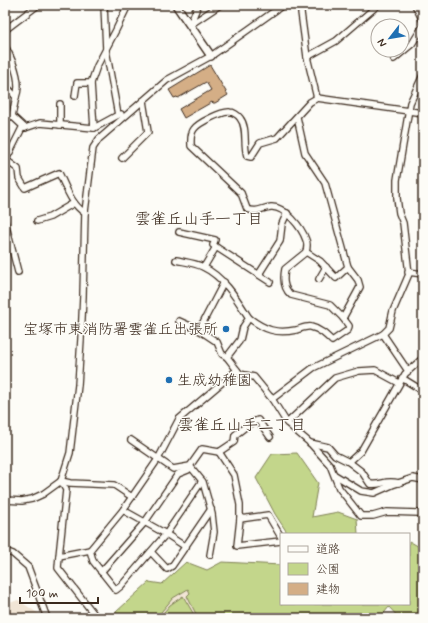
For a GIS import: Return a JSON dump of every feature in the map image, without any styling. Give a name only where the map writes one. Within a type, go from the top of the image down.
[{"type":"street","points":[[5,30],[38,5]]},
{"type":"street","points":[[104,5],[106,50],[118,114]]},
{"type":"street","points":[[94,128],[91,84],[97,66],[128,5]]},
{"type":"street","points":[[176,5],[211,56]]},
{"type":"street","points":[[190,25],[198,5]]},
{"type":"street","points":[[190,25],[220,5]]},
{"type":"street","points":[[5,500],[22,501],[32,499],[43,494],[61,481],[70,453],[78,385],[83,296],[85,214],[93,148],[99,139],[167,80],[211,56],[276,8],[284,5]]},
{"type":"street","points":[[300,5],[307,57],[317,98]]},
{"type":"street","points":[[307,57],[336,41],[378,5]]},
{"type":"street","points":[[415,5],[423,21]]},
{"type":"street","points":[[394,59],[412,44],[423,26]]},
{"type":"street","points":[[5,46],[14,63],[18,91],[12,116],[26,128]]},
{"type":"street","points":[[272,399],[313,368],[382,334],[389,328],[393,311],[408,272],[403,223],[399,212],[397,198],[397,180],[408,111],[410,103],[423,75]]},
{"type":"street","points":[[75,96],[77,83],[91,84]]},
{"type":"street","points":[[5,85],[16,97]]},
{"type":"street","points":[[176,260],[204,267],[224,282],[249,318],[260,326],[284,332],[310,326],[319,330],[332,341],[348,330],[349,326],[343,318],[330,305],[291,296],[283,281],[284,269],[306,252],[307,242],[302,230],[287,213],[272,207],[254,212],[247,209],[241,193],[190,146],[191,135],[195,127],[219,114],[230,112],[239,116],[245,124],[245,148],[247,156],[251,157],[260,143],[278,138],[310,102],[317,98],[423,113]]},
{"type":"street","points":[[122,158],[148,132],[143,101]]},
{"type":"street","points":[[60,104],[60,125]]},
{"type":"street","points":[[85,214],[74,203],[59,173],[25,188],[19,178],[18,169],[5,161],[22,128],[40,123],[94,128],[118,114],[129,112]]},
{"type":"street","points":[[296,117],[305,153],[325,183],[348,267],[358,280],[360,287],[343,318]]},
{"type":"street","points":[[37,221],[50,217],[74,203]]},
{"type":"street","points":[[259,274],[280,241],[282,224],[287,213]]},
{"type":"street","points":[[5,222],[18,272]]},
{"type":"street","points":[[180,232],[215,240],[213,245],[270,282]]},
{"type":"street","points":[[204,267],[216,247]]},
{"type":"street","points":[[306,252],[320,261],[336,278],[348,267]]},
{"type":"street","points":[[319,279],[326,267]]},
{"type":"street","points":[[408,272],[423,274]]},
{"type":"street","points":[[199,330],[224,282]]},
{"type":"street","points":[[227,357],[240,340],[243,327],[249,318]]},
{"type":"street","points":[[179,321],[199,330],[217,342],[222,354],[227,357],[240,374],[254,376],[272,399],[287,423],[310,443],[330,465],[339,488],[361,516],[373,516],[387,512],[423,514]]},
{"type":"street","points":[[382,334],[408,371]]},
{"type":"street","points":[[349,462],[361,451],[408,371],[423,358]]},
{"type":"street","points":[[59,556],[90,550],[123,510],[158,459],[179,419],[237,370]]},
{"type":"street","points":[[287,423],[334,378],[359,371],[375,370],[423,391]]},
{"type":"street","points":[[101,572],[145,522],[178,474],[188,470],[202,449],[219,452],[234,442],[235,435],[249,424],[258,420],[270,437]]},
{"type":"street","points":[[131,440],[173,469],[190,466]]},
{"type":"street","points":[[310,443],[328,447],[335,455],[349,462],[362,472],[370,484],[376,485],[390,480],[399,483]]},
{"type":"street","points":[[219,452],[234,475],[240,506],[237,546],[280,541]]},
{"type":"street","points":[[190,466],[202,481],[211,509],[214,532],[210,555]]},
{"type":"street","points":[[335,475],[362,491],[374,493],[413,478],[423,480]]},
{"type":"street","points":[[61,481],[70,484],[114,485],[132,497]]},
{"type":"street","points":[[61,481],[66,490],[58,568],[97,618]]},
{"type":"street","points":[[90,550],[93,561],[116,590],[166,534],[202,481]]},
{"type":"street","points":[[151,552],[167,569],[172,566],[186,548],[211,509]]},
{"type":"street","points":[[123,510],[166,534],[186,548]]},
{"type":"street","points":[[240,519],[268,514],[280,535]]},
{"type":"street","points":[[5,551],[13,554],[28,567],[47,618]]},
{"type":"shaded area","points":[[188,588],[209,618],[156,618],[173,598]]},
{"type":"shaded area","points":[[18,600],[39,614],[41,618],[5,618],[5,608],[7,604]]},
{"type":"green space","points":[[297,453],[318,483],[312,517],[338,512],[357,519],[358,533],[287,533],[275,514],[256,478],[272,454]]},
{"type":"green space","points":[[410,542],[423,549],[423,618],[399,618],[389,607],[380,618],[198,618],[187,596],[190,593],[188,589],[173,598],[156,618],[117,618],[116,612],[149,582],[162,584],[186,562],[207,570],[222,562],[280,565],[280,605],[410,605]]},
{"type":"green space","points":[[183,596],[196,618],[159,618],[170,605]]},
{"type":"building","points":[[210,65],[228,95],[215,103],[212,102],[184,118],[179,109],[211,90],[206,82],[178,98],[174,98],[169,90]]},
{"type":"railway","points":[[420,5],[423,12]]},
{"type":"place","name":"宝塚市東消防署雲雀丘出張所","points":[[226,329]]},
{"type":"place","name":"生成幼稚園","points":[[169,380]]},
{"type":"district","name":"雲雀丘山手一丁目","points":[[199,218]]},
{"type":"district","name":"雲雀丘山手二丁目","points":[[242,424]]}]
